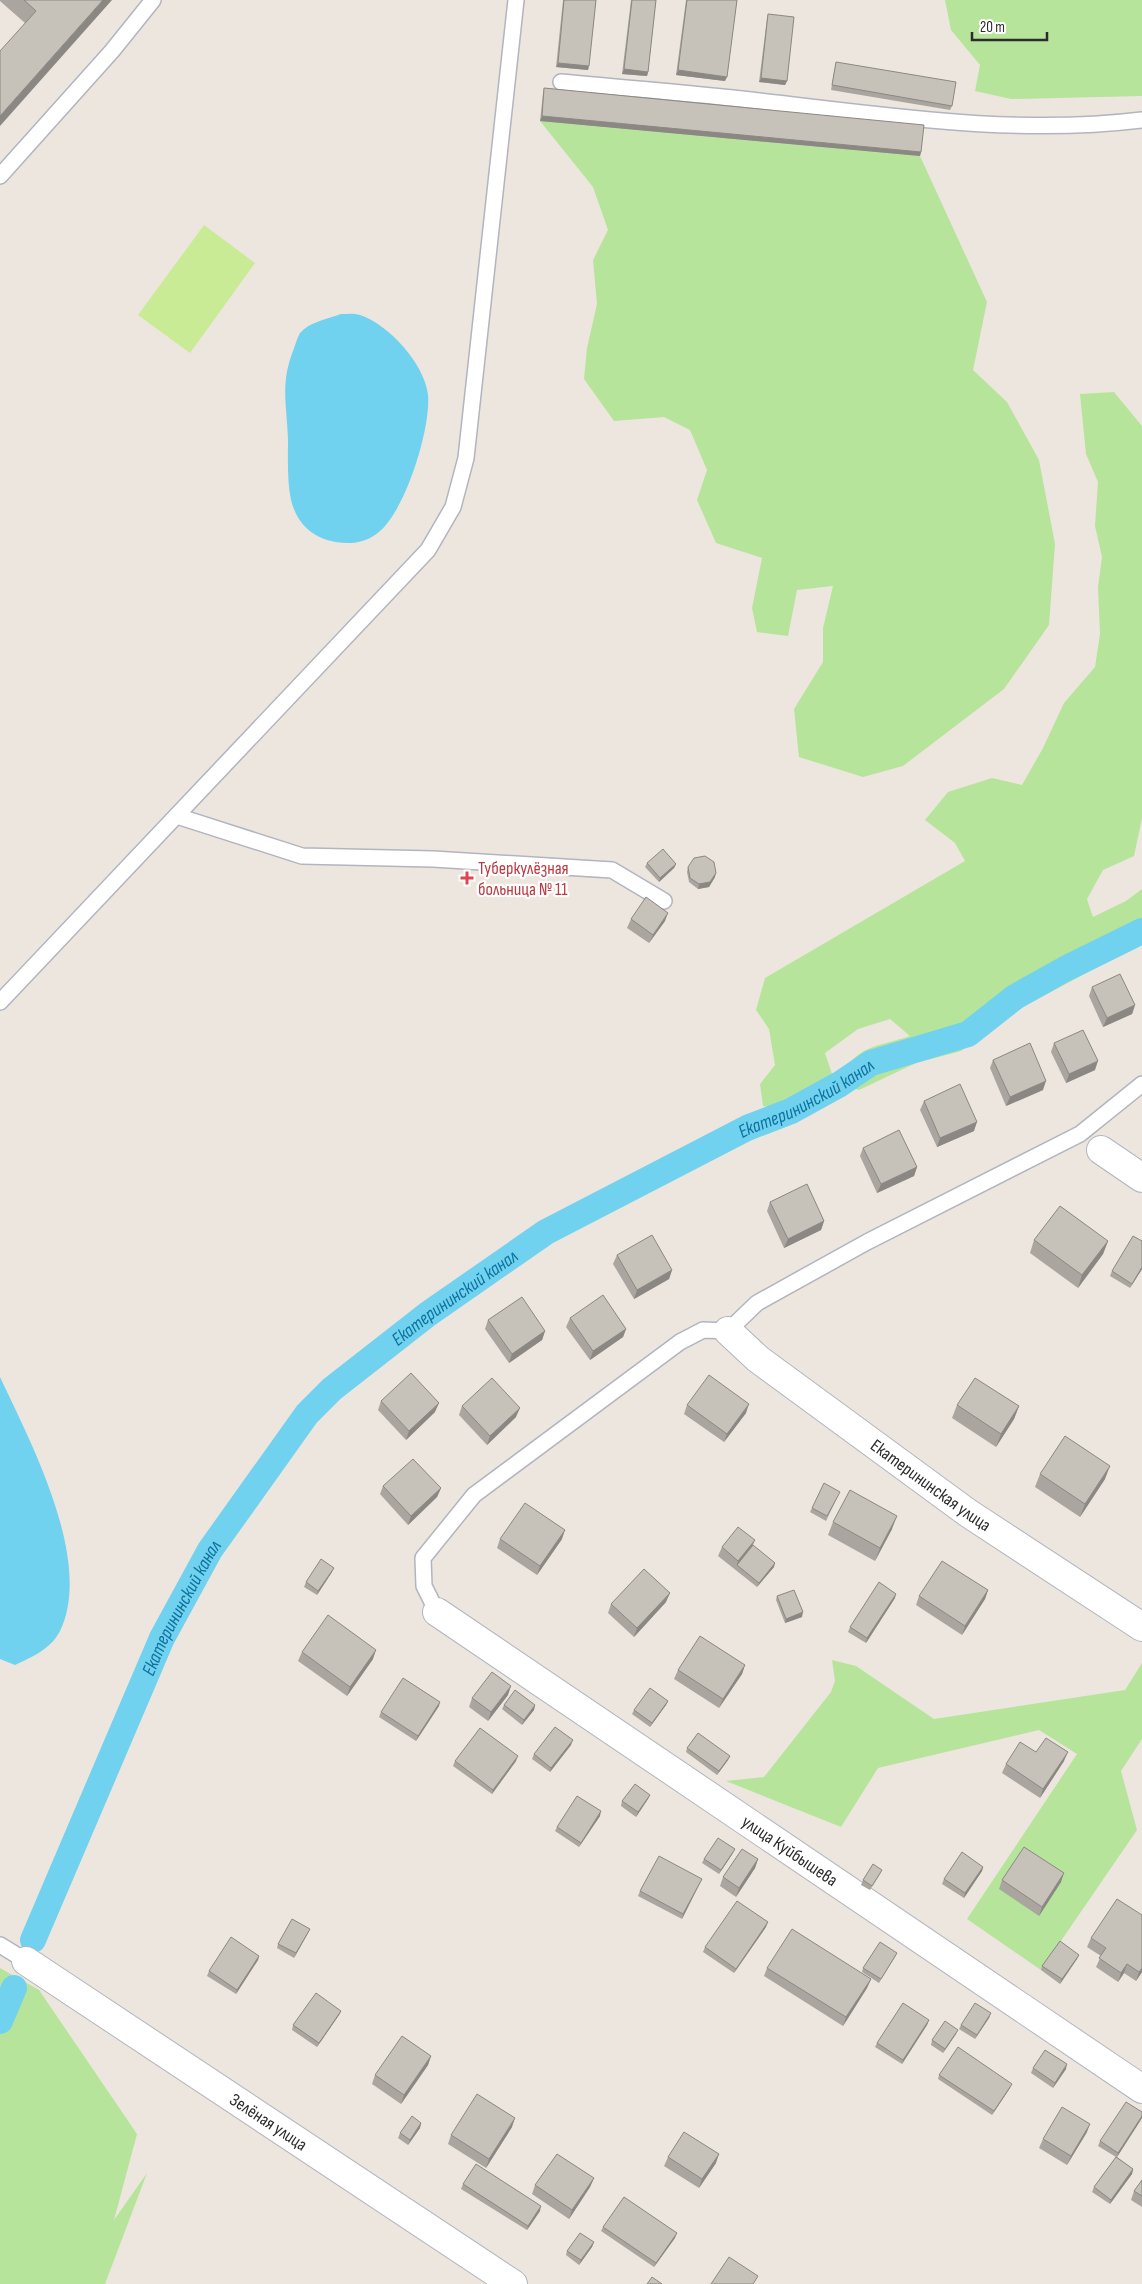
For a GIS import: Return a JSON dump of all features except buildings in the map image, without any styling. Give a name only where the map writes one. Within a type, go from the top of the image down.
[{"type":"street","points":[[1101,1150],[1142,1178]]},
{"type":"street","name":"Екатерининская улица","points":[[728,1331],[758,1359],[968,1513],[1142,1627]]},
{"type":"street","name":"улица Куйбышева","points":[[437,1612],[1142,2089]]},
{"type":"street","name":"Зелёная улица","points":[[26,1961],[512,2284]]},
{"type":"lane","points":[[0,176],[112,51],[154,0]]},
{"type":"lane","points":[[0,1002],[428,550],[452,507],[466,458],[516,0]]},
{"type":"lane","points":[[561,82],[739,98],[942,123],[1005,126],[1101,124],[1142,120]]},
{"type":"lane","points":[[177,816],[302,856],[433,859],[612,870],[664,902]]},
{"type":"lane","points":[[437,1612],[424,1586],[423,1558],[474,1495],[680,1342],[703,1330],[728,1331],[756,1303],[867,1242],[1080,1134],[1142,1084]]},
{"type":"lane","points":[[0,1945],[26,1961]]},
{"type":"green space","points":[[945,0],[1142,0],[1142,96],[1011,99],[975,91],[980,65],[951,30]]},
{"type":"green space","points":[[540,121],[920,156],[987,302],[973,370],[1007,402],[1039,460],[1055,544],[1049,625],[1004,689],[903,766],[863,777],[799,757],[794,709],[823,662],[823,628],[833,586],[797,590],[788,636],[757,632],[752,608],[762,558],[716,543],[697,500],[707,470],[690,430],[664,417],[614,421],[584,379],[587,348],[597,304],[593,260],[608,230],[593,187]]},
{"type":"green space","points":[[204,225],[255,263],[190,353],[138,315]]},
{"type":"green space","points":[[1114,392],[1142,426],[1142,818],[1134,856],[1103,870],[1087,899],[1093,917],[1126,901],[1142,889],[1142,943],[1021,1008],[961,1051],[916,1063],[859,1090],[840,1084],[851,1062],[867,1050],[910,1036],[890,1019],[858,1029],[825,1053],[833,1077],[825,1088],[802,1095],[782,1110],[763,1106],[760,1084],[775,1065],[769,1029],[756,1010],[765,978],[965,861],[955,843],[925,820],[948,792],[992,778],[1022,785],[1043,748],[1064,703],[1095,667],[1100,634],[1098,587],[1102,557],[1095,526],[1098,482],[1086,454],[1080,394]]},
{"type":"green space","points":[[832,1660],[856,1666],[934,1719],[1125,1690],[1142,1663],[1142,1739],[1121,1771],[1137,1830],[1041,1970],[967,1919],[1077,1754],[1039,1730],[878,1768],[841,1827],[726,1781],[764,1777],[831,1692],[835,1681]]},
{"type":"green space","points":[[0,1968],[39,1990],[137,2134],[114,2220],[147,2173],[105,2284],[0,2284]]},
{"type":"water","points":[[341,314],[360,315],[382,327],[393,336],[413,358],[425,383],[428,395],[428,409],[421,447],[399,505],[390,520],[380,531],[368,539],[355,543],[327,540],[309,530],[300,520],[293,507],[288,478],[285,385],[289,363],[300,333],[304,329],[314,323]]},
{"type":"water","points":[[0,1377],[27,1434],[54,1502],[64,1537],[69,1571],[68,1603],[60,1631],[46,1648],[15,1665],[0,1659]]},
{"type":"waterway","name":"Екатерининский канал","points":[[33,1940],[162,1638],[210,1550],[307,1414],[332,1389],[428,1314],[546,1232],[747,1128],[791,1111],[840,1084],[871,1063],[968,1034],[1015,997],[1065,969],[1142,931]]},
{"type":"waterway","name":"Екатерининский канал","points":[[0,2021],[14,1988]]},
{"type":"place","name":"Туберкулёзная больница № 11","points":[[467,878]]}]
